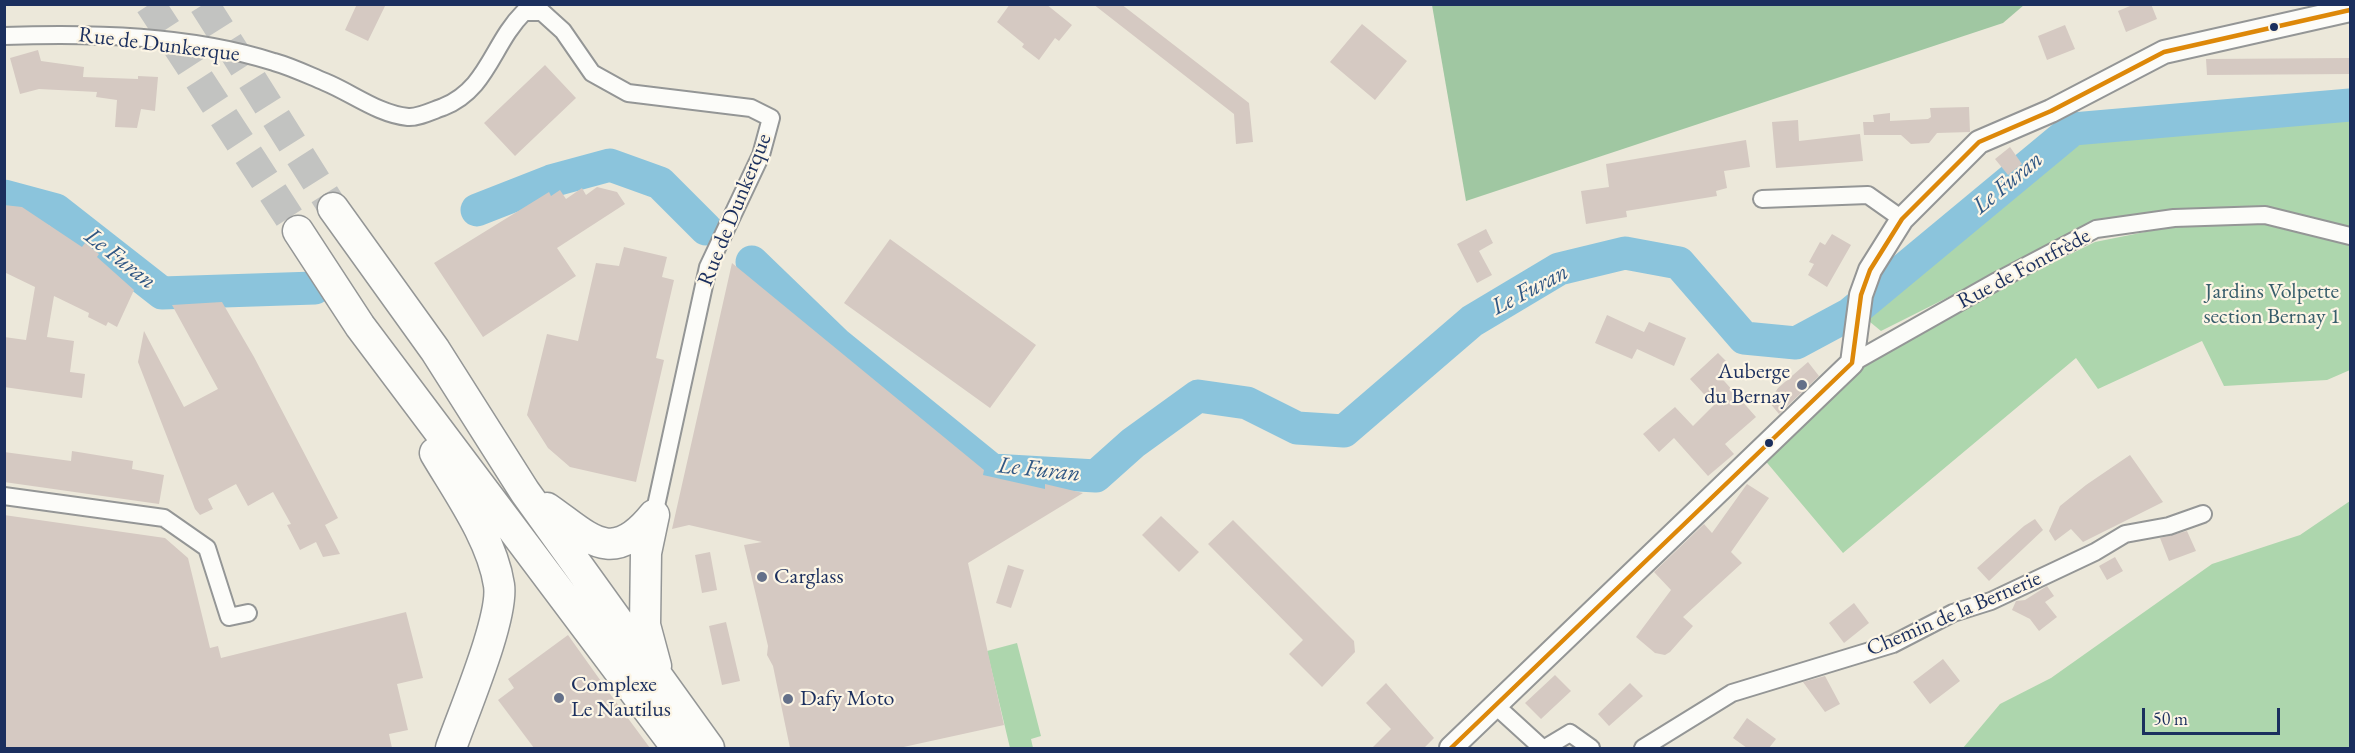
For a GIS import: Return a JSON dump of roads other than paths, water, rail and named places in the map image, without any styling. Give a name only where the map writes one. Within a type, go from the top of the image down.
[{"type":"highway","points":[[333,208],[435,350],[525,492],[660,684],[709,748]]},
{"type":"highway","points":[[298,231],[360,326],[481,531],[499,586],[494,625],[451,748]]},
{"type":"highway","points":[[360,326],[677,748]]},
{"type":"highway","points":[[525,492],[587,539],[609,543],[637,536],[654,515]]},
{"type":"highway","points":[[654,515],[646,553],[645,625],[660,684]]},
{"type":"street","points":[[1451,748],[1852,363],[1861,295],[1870,270],[1902,219],[1979,142],[2051,111],[2164,52],[2350,10]]},
{"type":"street","name":"Rue de Dunkerque","points":[[4,36],[66,34],[123,38],[239,52],[276,62],[333,85],[380,109],[410,117],[445,106],[474,88],[510,26],[524,12],[542,12],[563,31],[592,73],[628,93],[751,108],[771,118],[761,155],[708,267],[654,515]]},
{"type":"street","points":[[1762,199],[1868,195],[1902,219]]},
{"type":"street","name":"Rue de Fontfrède","points":[[1852,363],[1997,281],[2096,229],[2174,218],[2265,215],[2350,236]]},
{"type":"street","points":[[4,496],[164,518],[207,549],[229,617],[248,613]]},
{"type":"street","name":"Chemin de la Bernerie","points":[[1643,748],[1732,693],[1893,644],[1953,613],[2002,596],[2095,552],[2125,534],[2169,526],[2203,514]]},
{"type":"street","points":[[1496,706],[1544,748],[1570,733],[1591,748]]},
{"type":"waterway","name":"Le Furan","points":[[752,262],[837,344],[992,470],[1096,476],[1133,443],[1198,396],[1247,403],[1297,428],[1344,431],[1472,321],[1559,269],[1625,253],[1679,263],[1744,338],[1796,343],[1850,314],[2073,129],[2350,105]]},
{"type":"waterway","name":"Le Furan","points":[[477,210],[551,181],[610,165],[660,183],[706,229]]},
{"type":"waterway","name":"Le Furan","points":[[4,196],[56,210],[162,293],[315,288]]},
{"type":"tunnel","points":[[150,4],[298,231]]},
{"type":"tunnel","points":[[204,4],[333,208]]},
{"type":"place","name":"Auberge du Bernay","points":[[1802,385]]},
{"type":"place","name":"Carglass","points":[[762,577]]},
{"type":"place","name":"Complexe Le Nautilus","points":[[559,698]]},
{"type":"place","name":"Dafy Moto","points":[[788,699]]},
{"type":"park label","name":"Jardins Volpette section Bernay 1","points":[[2272,304]]}]
